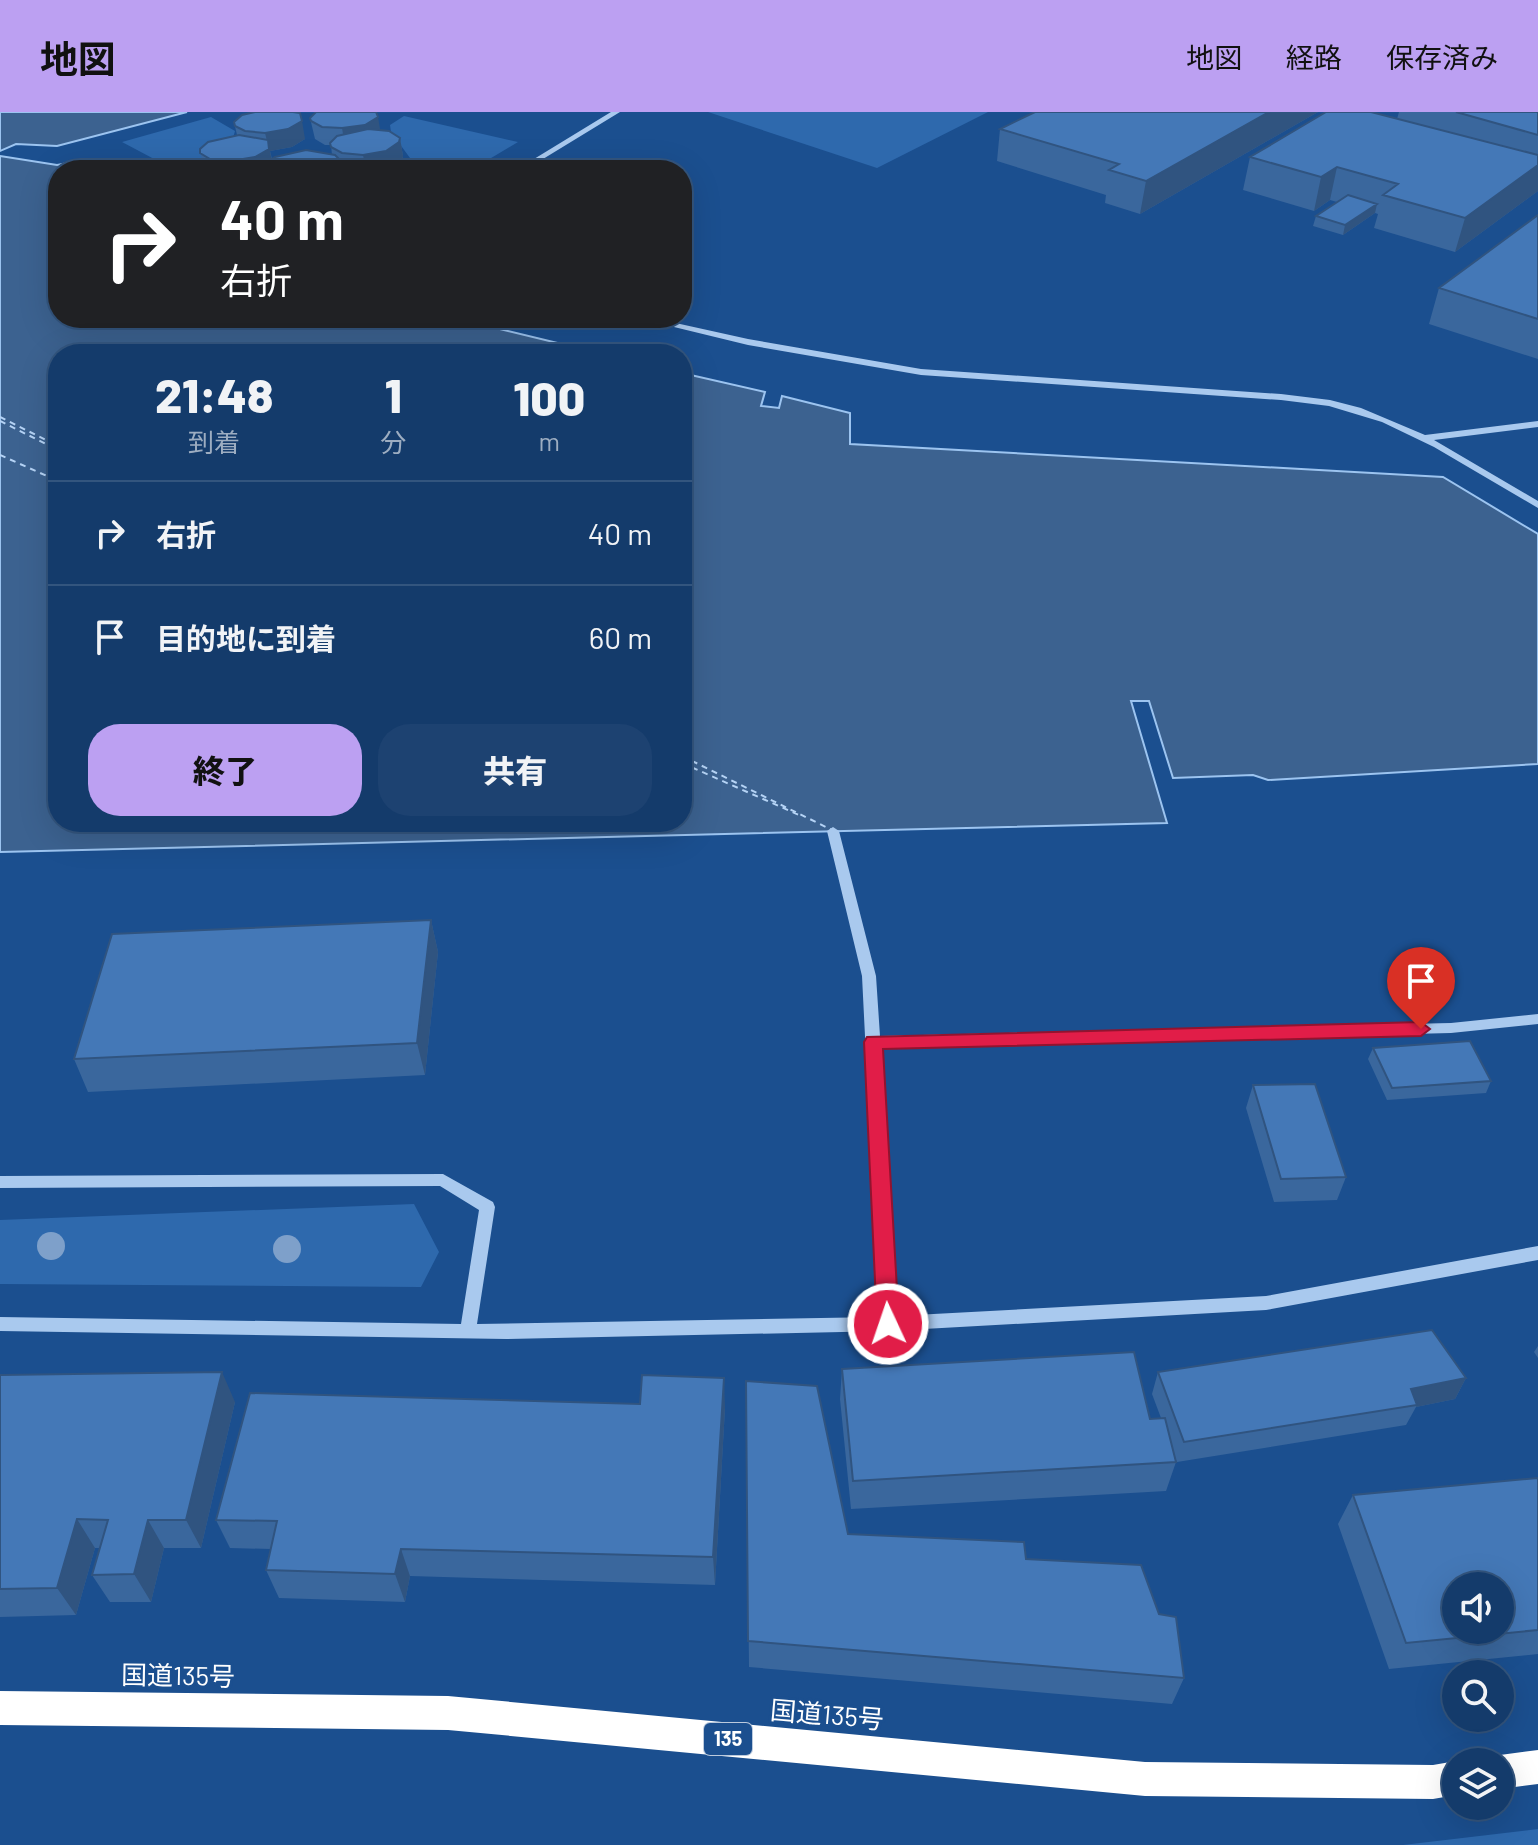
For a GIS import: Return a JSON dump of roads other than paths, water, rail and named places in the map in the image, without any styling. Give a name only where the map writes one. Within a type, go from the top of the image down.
[{"type":"highway","name":"国道135号","points":[[0,1708],[448,1713],[1145,1779],[1442,1780]]},
{"type":"highway","points":[[1514,1770],[1538,1767]]},
{"type":"street","points":[[537,160],[616,112]]},
{"type":"street","points":[[686,328],[921,372],[1331,403],[1425,438],[1538,505]]},
{"type":"street","points":[[1425,438],[1538,424]]},
{"type":"street","points":[[833,831],[869,976],[888,1324]]},
{"type":"street","points":[[873,1042],[1451,1028],[1538,1019]]},
{"type":"street","points":[[0,1182],[443,1180],[487,1207],[468,1331]]},
{"type":"street","points":[[0,1324],[468,1331],[888,1324],[1266,1303],[1538,1253]]}]
